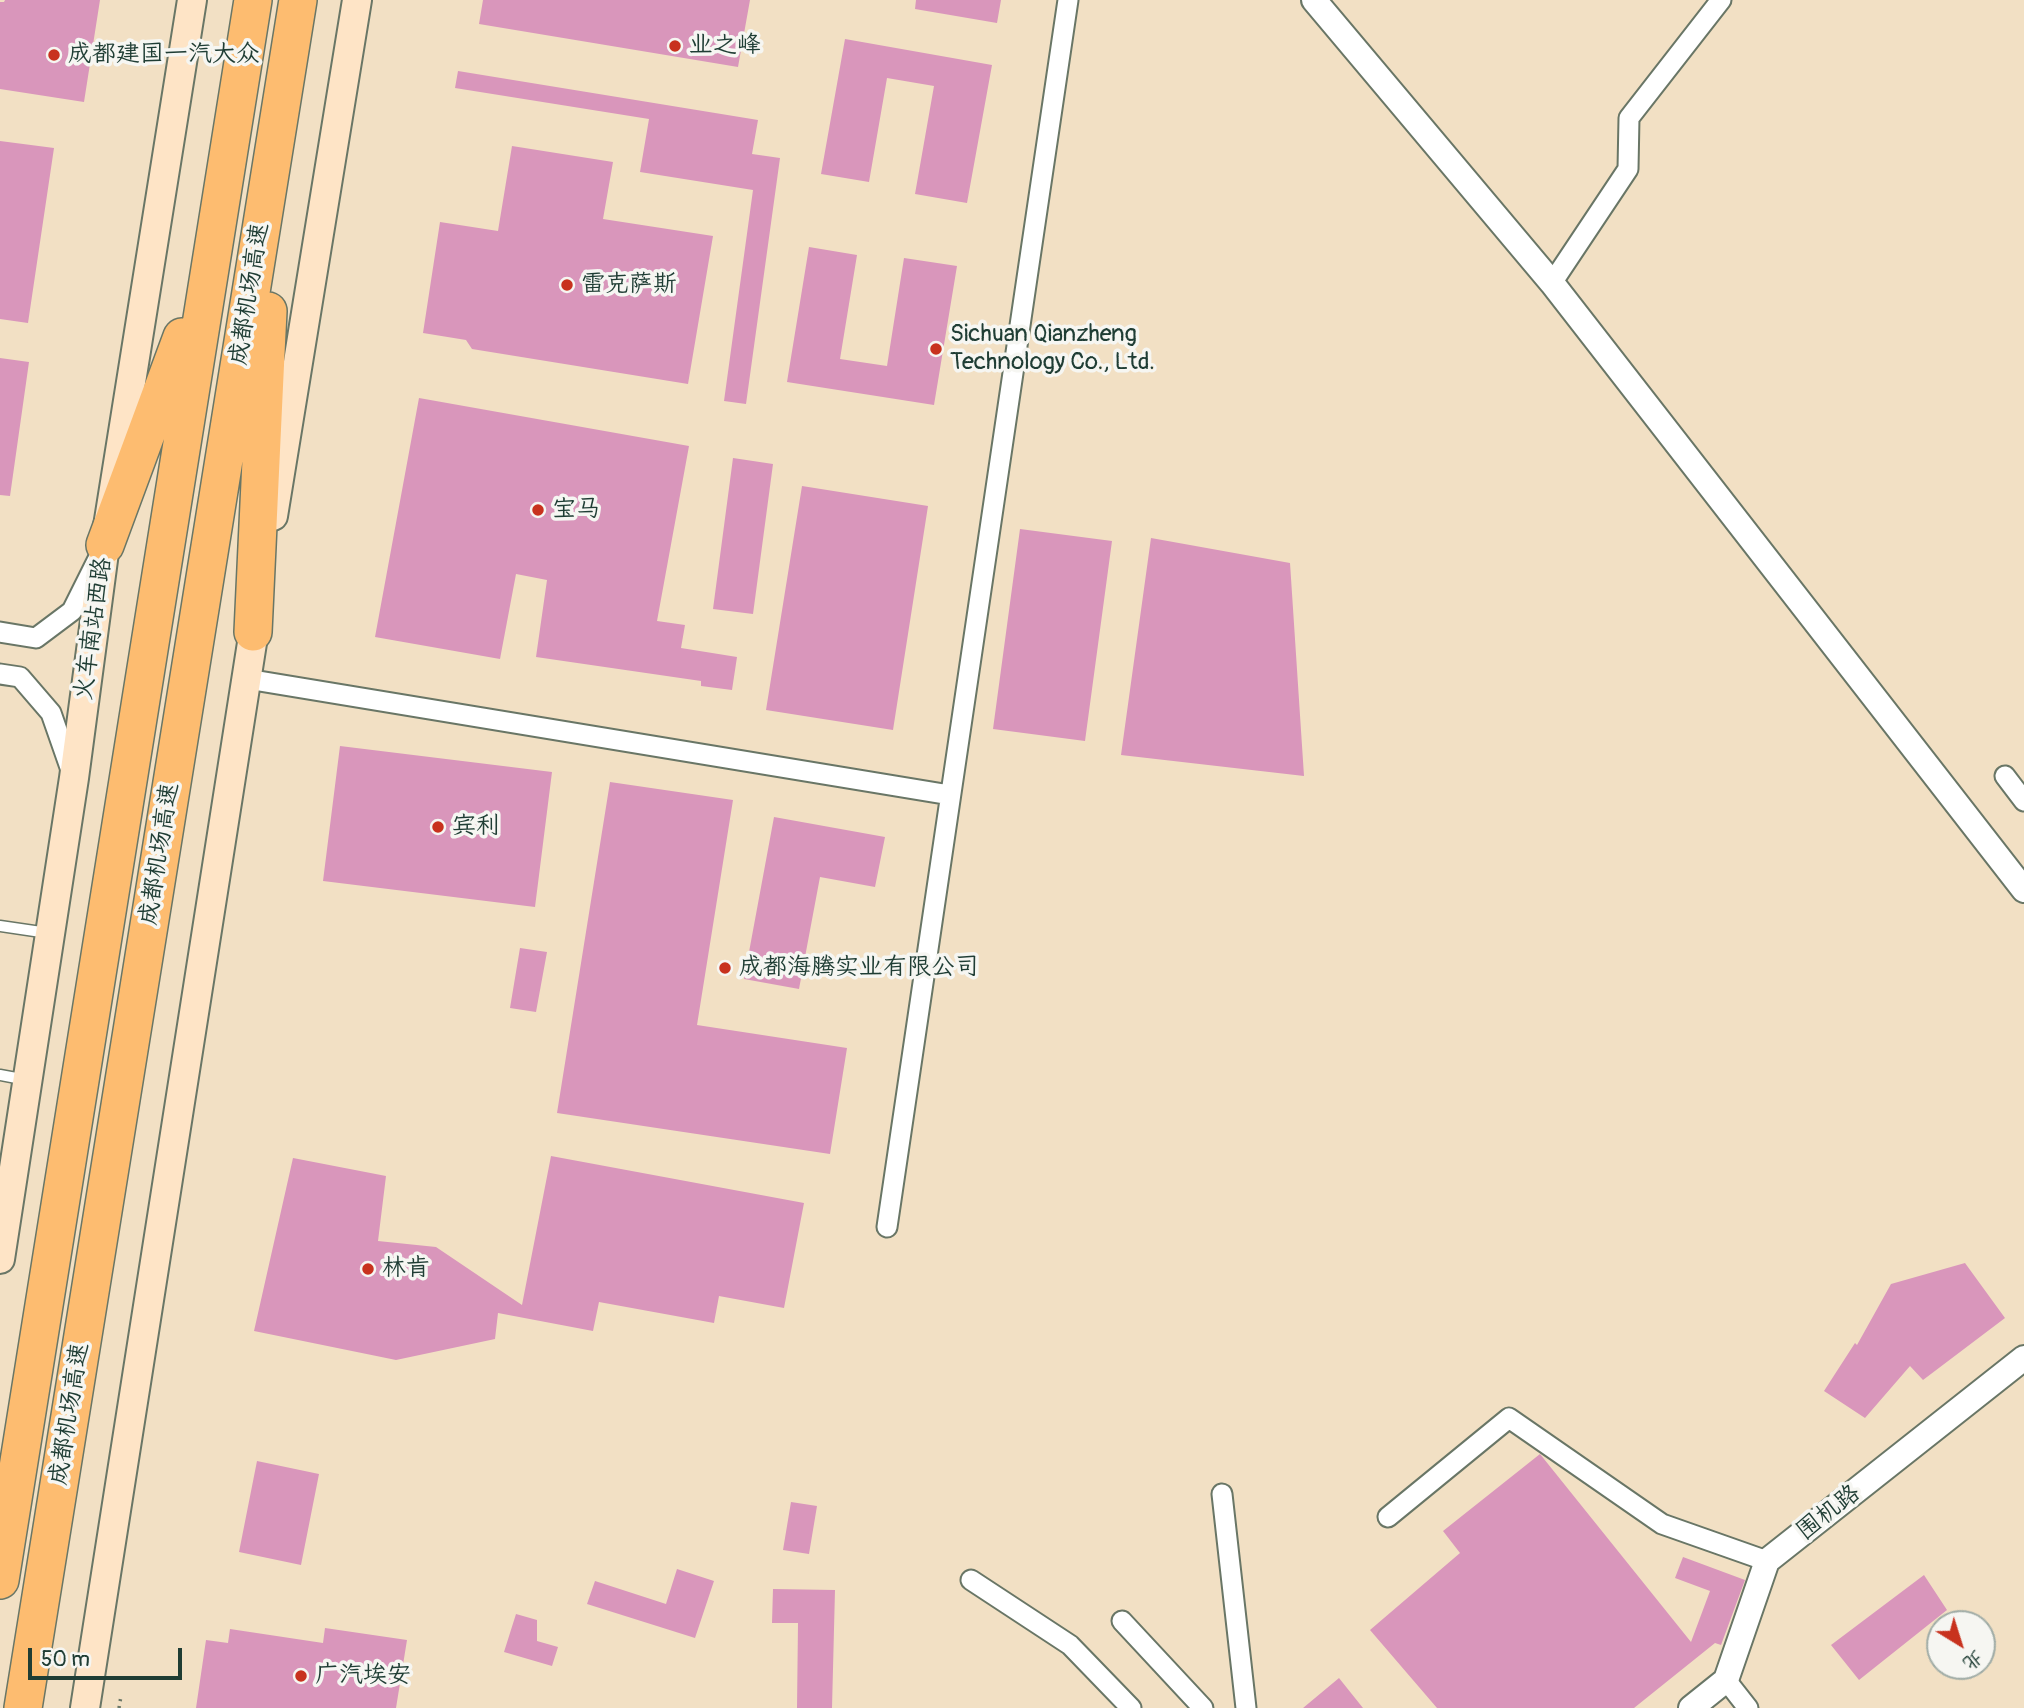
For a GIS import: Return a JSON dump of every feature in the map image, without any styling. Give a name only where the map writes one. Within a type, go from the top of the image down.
[{"type":"highway","name":"成都机场高速","points":[[0,1580],[253,0]]},
{"type":"highway","name":"成都机场高速","points":[[23,1708],[298,0]]},
{"type":"highway","points":[[253,632],[276,136]]},
{"type":"highway","points":[[105,545],[211,261]]},
{"type":"main road","name":"火车南站西路","points":[[1,1248],[14,1078],[50,934],[105,545],[192,0]]},
{"type":"main road","points":[[85,1708],[253,632],[357,0]]},
{"type":"street","points":[[887,1227],[1068,0]]},
{"type":"street","points":[[1314,0],[1552,283],[2024,890]]},
{"type":"street","points":[[1552,283],[1628,169],[1629,118],[1721,0]]},
{"type":"street","points":[[0,632],[36,638],[72,611],[105,545]]},
{"type":"street","points":[[0,674],[20,677],[51,713],[74,778]]},
{"type":"street","points":[[247,678],[950,795]]},
{"type":"street","points":[[2005,776],[2024,801]]},
{"type":"street","name":"围机路","points":[[1767,1562],[2024,1358]]},
{"type":"street","points":[[1388,1517],[1509,1418],[1662,1524],[1767,1562],[1726,1680],[1691,1708]]},
{"type":"street","points":[[1222,1494],[1246,1708]]},
{"type":"street","points":[[971,1580],[1070,1645],[1131,1708]]},
{"type":"street","points":[[1122,1621],[1203,1708]]},
{"type":"street","points":[[1726,1680],[1748,1708]]},
{"type":"lane","points":[[0,926],[50,934]]},
{"type":"path","points":[[119,1708],[121,1696]]},
{"type":"building","name":"成都建国一汽大众","points":[[100,0],[84,102],[0,89],[0,2]]},
{"type":"building","name":"业之峰","points":[[483,0],[750,0],[738,67],[479,24]]},
{"type":"building","points":[[916,0],[1001,0],[997,23],[915,9]]},
{"type":"building","points":[[845,39],[992,65],[967,203],[915,194],[934,86],[887,78],[869,182],[821,174]]},
{"type":"building","points":[[458,71],[758,120],[752,154],[780,158],[746,404],[724,401],[753,190],[640,172],[649,119],[455,88]]},
{"type":"building","points":[[0,141],[54,148],[28,323],[0,319]]},
{"type":"building","name":"雷克萨斯","points":[[512,146],[613,162],[603,219],[713,236],[688,384],[472,349],[466,340],[423,333],[440,222],[498,231]]},
{"type":"building","points":[[809,247],[857,255],[840,359],[887,366],[904,258],[957,266],[934,405],[787,382]]},
{"type":"building","points":[[0,358],[29,362],[10,496],[0,495]]},
{"type":"building","name":"宝马","points":[[419,398],[689,446],[657,621],[685,625],[681,648],[737,657],[732,690],[701,686],[701,681],[536,657],[547,580],[516,574],[500,659],[375,637]]},
{"type":"building","points":[[733,458],[773,464],[753,614],[713,609]]},
{"type":"building","points":[[802,486],[928,506],[893,730],[766,710]]},
{"type":"building","points":[[1020,529],[1112,541],[1085,741],[993,729]]},
{"type":"building","points":[[1151,538],[1290,563],[1304,776],[1121,755]]},
{"type":"building","name":"宾利","points":[[340,746],[552,772],[535,907],[323,881]]},
{"type":"building","points":[[610,782],[733,800],[697,1025],[847,1048],[830,1154],[557,1113]]},
{"type":"building","points":[[774,817],[885,837],[875,887],[820,877],[799,989],[744,979]]},
{"type":"building","points":[[520,948],[547,952],[536,1012],[510,1008]]},
{"type":"building","points":[[551,1156],[804,1203],[784,1308],[719,1296],[714,1323],[599,1302],[593,1331],[498,1313],[495,1339],[396,1360],[254,1331],[293,1158],[386,1176],[378,1241],[436,1247],[522,1305]]},
{"type":"building","points":[[1965,1263],[2005,1318],[1923,1380],[1910,1366],[1865,1418],[1824,1391],[1855,1343],[1857,1345],[1891,1284]]},
{"type":"building","points":[[1540,1454],[1691,1642],[1710,1591],[1675,1578],[1683,1557],[1745,1580],[1721,1645],[1715,1643],[1634,1708],[1437,1708],[1370,1630],[1460,1553],[1443,1531]]},
{"type":"building","points":[[257,1461],[319,1474],[301,1565],[239,1552]]},
{"type":"building","points":[[791,1502],[817,1506],[809,1554],[783,1550]]},
{"type":"building","points":[[677,1569],[714,1581],[695,1638],[587,1604],[595,1581],[666,1604]]},
{"type":"building","points":[[1924,1575],[1947,1610],[1926,1610],[1926,1627],[1859,1680],[1831,1645]]},
{"type":"building","points":[[773,1589],[835,1590],[832,1708],[797,1708],[798,1623],[772,1623]]},
{"type":"building","points":[[516,1614],[537,1620],[537,1641],[558,1647],[552,1666],[504,1652]]},
{"type":"building","name":"广汽埃安","points":[[325,1628],[407,1640],[396,1708],[196,1708],[206,1640],[228,1643],[230,1629],[323,1643]]},
{"type":"building","points":[[1339,1678],[1363,1708],[1303,1708]]},
{"type":"place","name":"业之峰","points":[[675,46]]},
{"type":"place","name":"成都建国一汽大众","points":[[54,55]]},
{"type":"place","name":"雷克萨斯","points":[[567,285]]},
{"type":"place","name":"Sichuan Qianzheng Technology Co., Ltd.","points":[[936,349]]},
{"type":"place","name":"宝马","points":[[538,510]]},
{"type":"place","name":"宾利","points":[[438,827]]},
{"type":"place","name":"成都海腾实业有限公司","points":[[725,968]]},
{"type":"place","name":"林肯","points":[[368,1269]]},
{"type":"place","name":"广汽埃安","points":[[301,1676]]}]
